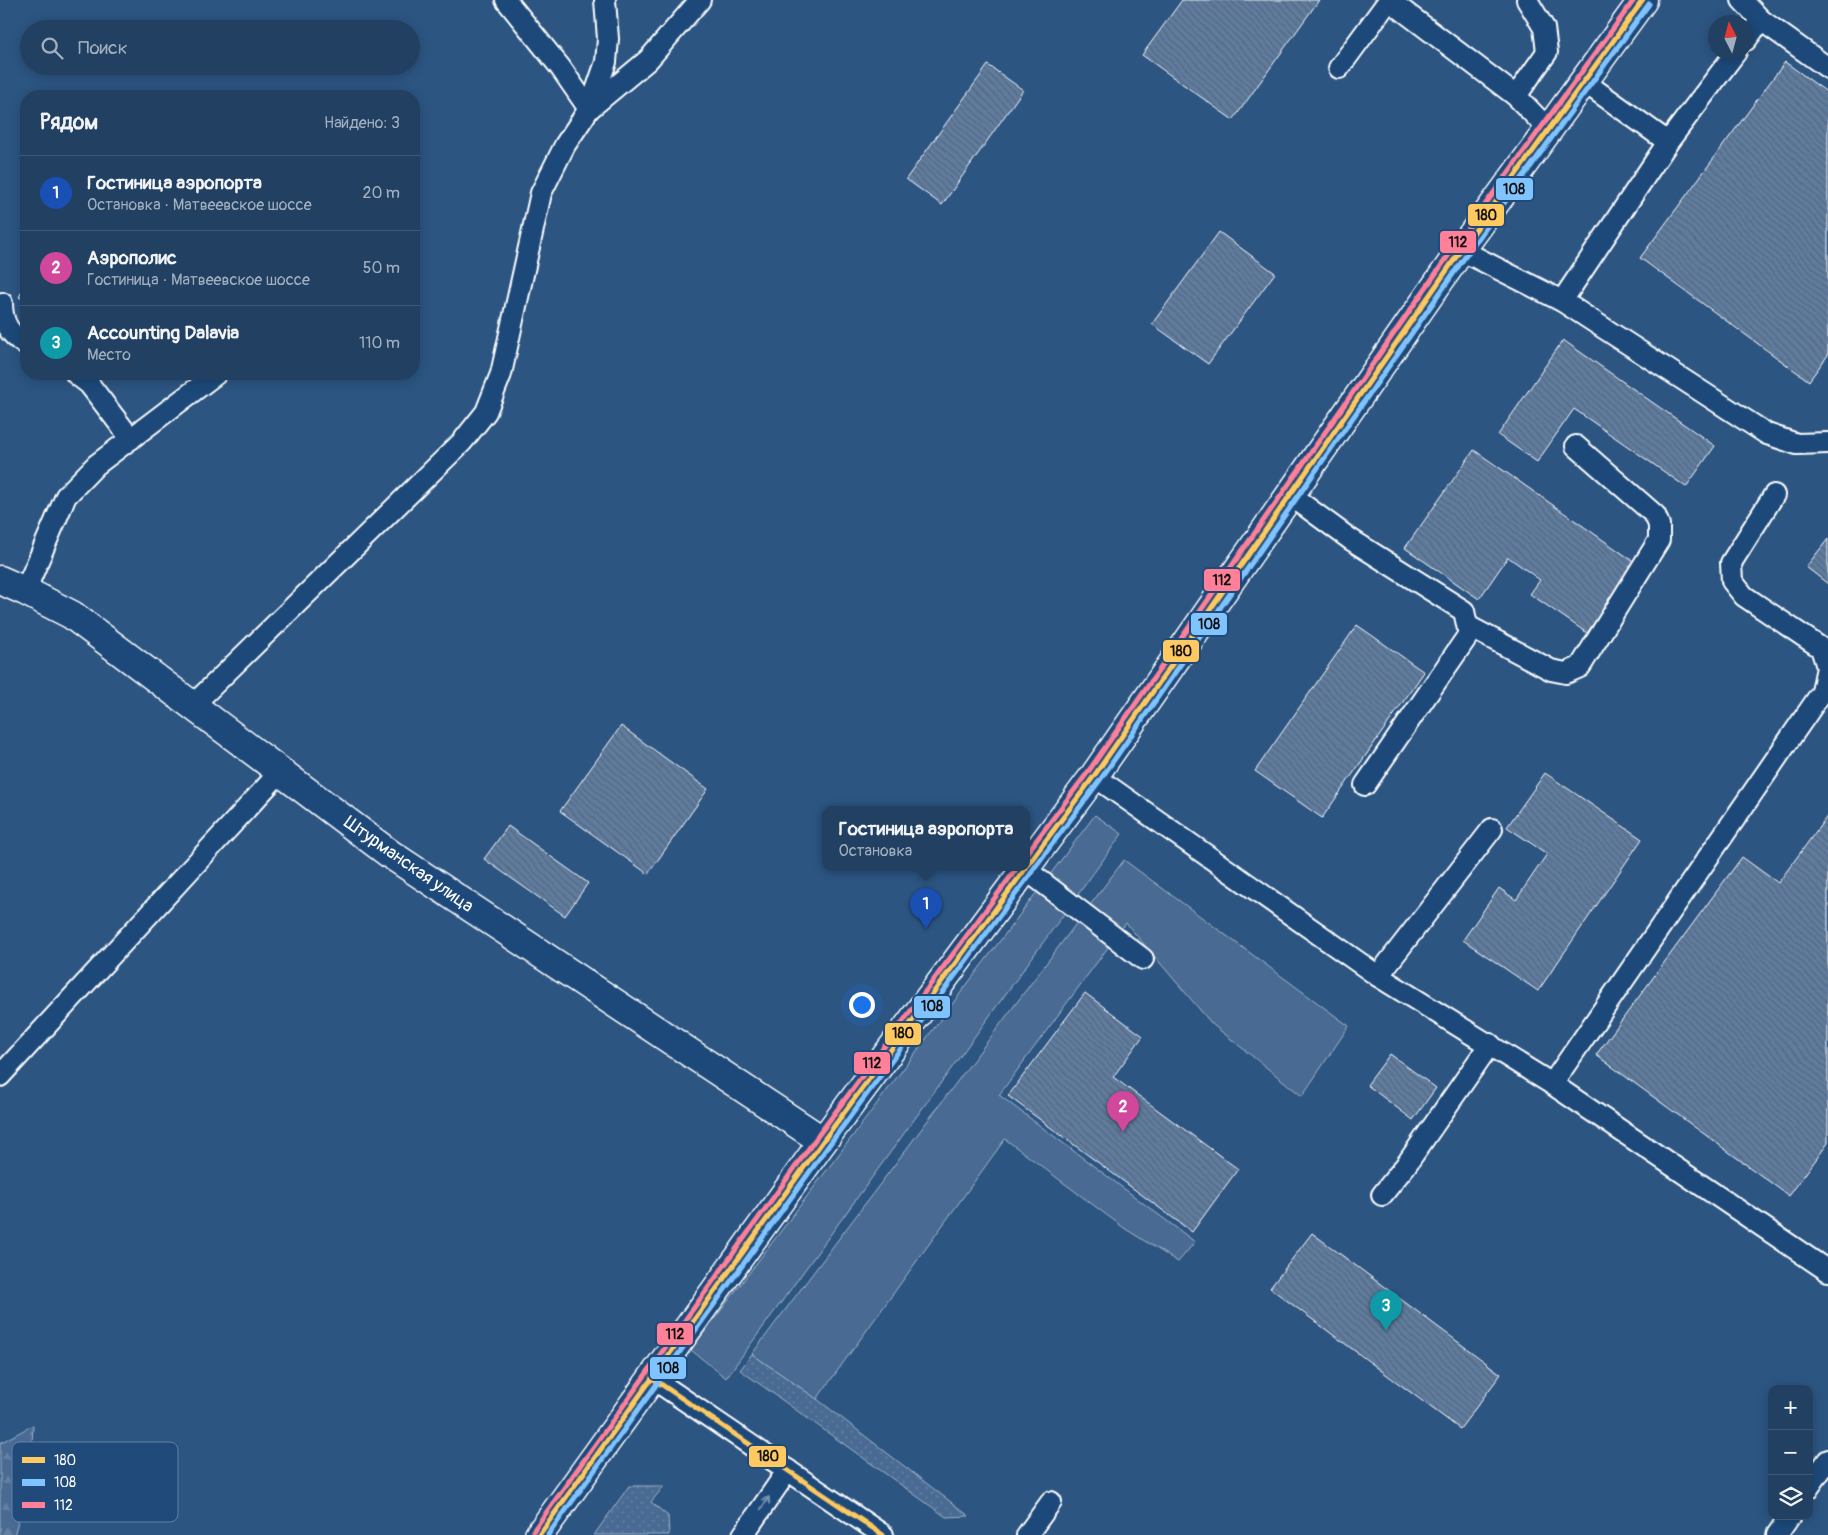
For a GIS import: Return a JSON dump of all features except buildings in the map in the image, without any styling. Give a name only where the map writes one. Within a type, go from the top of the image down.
[{"type":"main road","points":[[1030,863],[1094,776],[1461,250],[1643,0]]},
{"type":"main road","name":"Штурманская улица","points":[[0,580],[25,590],[72,615],[390,854],[824,1141]]},
{"type":"main road","points":[[539,1535],[824,1141],[1024,871]]},
{"type":"lane","points":[[506,0],[560,67],[589,110]]},
{"type":"lane","points":[[193,705],[462,442],[486,412],[501,374],[541,193],[565,146],[589,110],[606,62],[608,39],[605,0]]},
{"type":"lane","points":[[589,110],[648,60],[700,0]]},
{"type":"lane","points":[[1339,68],[1389,0],[1516,96],[1549,130]]},
{"type":"lane","points":[[1516,96],[1547,52],[1544,28],[1527,0]]},
{"type":"lane","points":[[1742,0],[1761,20],[1828,68]]},
{"type":"lane","points":[[1753,31],[1761,20]]},
{"type":"lane","points":[[1562,301],[1668,142],[1730,60]]},
{"type":"lane","points":[[1583,81],[1668,142]]},
{"type":"lane","points":[[1461,250],[1562,301],[1767,434],[1797,444],[1828,443]]},
{"type":"lane","points":[[2,303],[2,316],[7,330],[20,341]]},
{"type":"lane","points":[[84,380],[89,384],[131,439]]},
{"type":"lane","points":[[25,590],[66,496],[96,465],[208,380]]},
{"type":"lane","points":[[1468,626],[1551,670],[1566,673],[1580,667],[1659,540],[1659,525],[1655,515],[1576,446]]},
{"type":"lane","points":[[1290,495],[1350,540],[1464,611],[1468,626],[1470,634],[1366,785]]},
{"type":"lane","points":[[1552,1084],[1822,692],[1827,668],[1821,648],[1744,596],[1732,580],[1731,563],[1774,496]]},
{"type":"lane","points":[[0,1076],[281,772]]},
{"type":"lane","points":[[1094,776],[1378,976],[1552,1084],[1828,1271]]},
{"type":"lane","points":[[1378,976],[1492,829]]},
{"type":"lane","points":[[1030,871],[1143,959]]},
{"type":"lane","points":[[1382,1195],[1406,1165],[1490,1044]]},
{"type":"lane","points":[[652,1378],[883,1535]]},
{"type":"lane","points":[[1813,1481],[1828,1460]]},
{"type":"lane","points":[[743,1535],[788,1470]]},
{"type":"lane","points":[[1027,1535],[1051,1502]]},
{"type":"lane","points":[[1777,1535],[1787,1520]]},
{"type":"green space","points":[[1095,815],[1122,834],[726,1378],[691,1350]]},
{"type":"green space","points":[[1124,860],[1349,1026],[1302,1096],[1212,1024],[1126,923],[999,1095],[1195,1242],[1178,1262],[1124,1228],[1005,1139],[817,1399],[752,1354]]},
{"type":"green space","points":[[752,1354],[817,1399],[969,1516],[946,1517],[740,1370]]},
{"type":"green space","points":[[33,1425],[32,1442],[12,1442],[12,1522],[18,1522],[14,1535],[0,1535],[0,1443]]},
{"type":"green space","points":[[629,1486],[664,1486],[651,1502],[668,1516],[669,1535],[594,1535]]},
{"type":"transit line","name":"112","points":[[1030,849],[1088,772],[1455,246],[1634,0]]},
{"type":"transit line","name":"180","points":[[1030,862],[1094,776],[1461,250],[1643,0]]},
{"type":"transit line","name":"108","points":[[1032,871],[1100,780],[1467,254],[1649,4]]},
{"type":"transit line","name":"112","points":[[533,1531],[817,1137],[1015,871]]},
{"type":"transit line","name":"180","points":[[539,1535],[823,1141],[1024,871]]},
{"type":"transit line","name":"108","points":[[548,1535],[829,1145],[1032,872]]},
{"type":"transit line","name":"180","points":[[652,1378],[883,1535]]},
{"type":"place","name":"Гостиница аэропорта","points":[[926,929]]},
{"type":"place","name":"Аэрополис","points":[[1123,1132]]},
{"type":"place","name":"Accounting Dalavia","points":[[1386,1331]]}]
